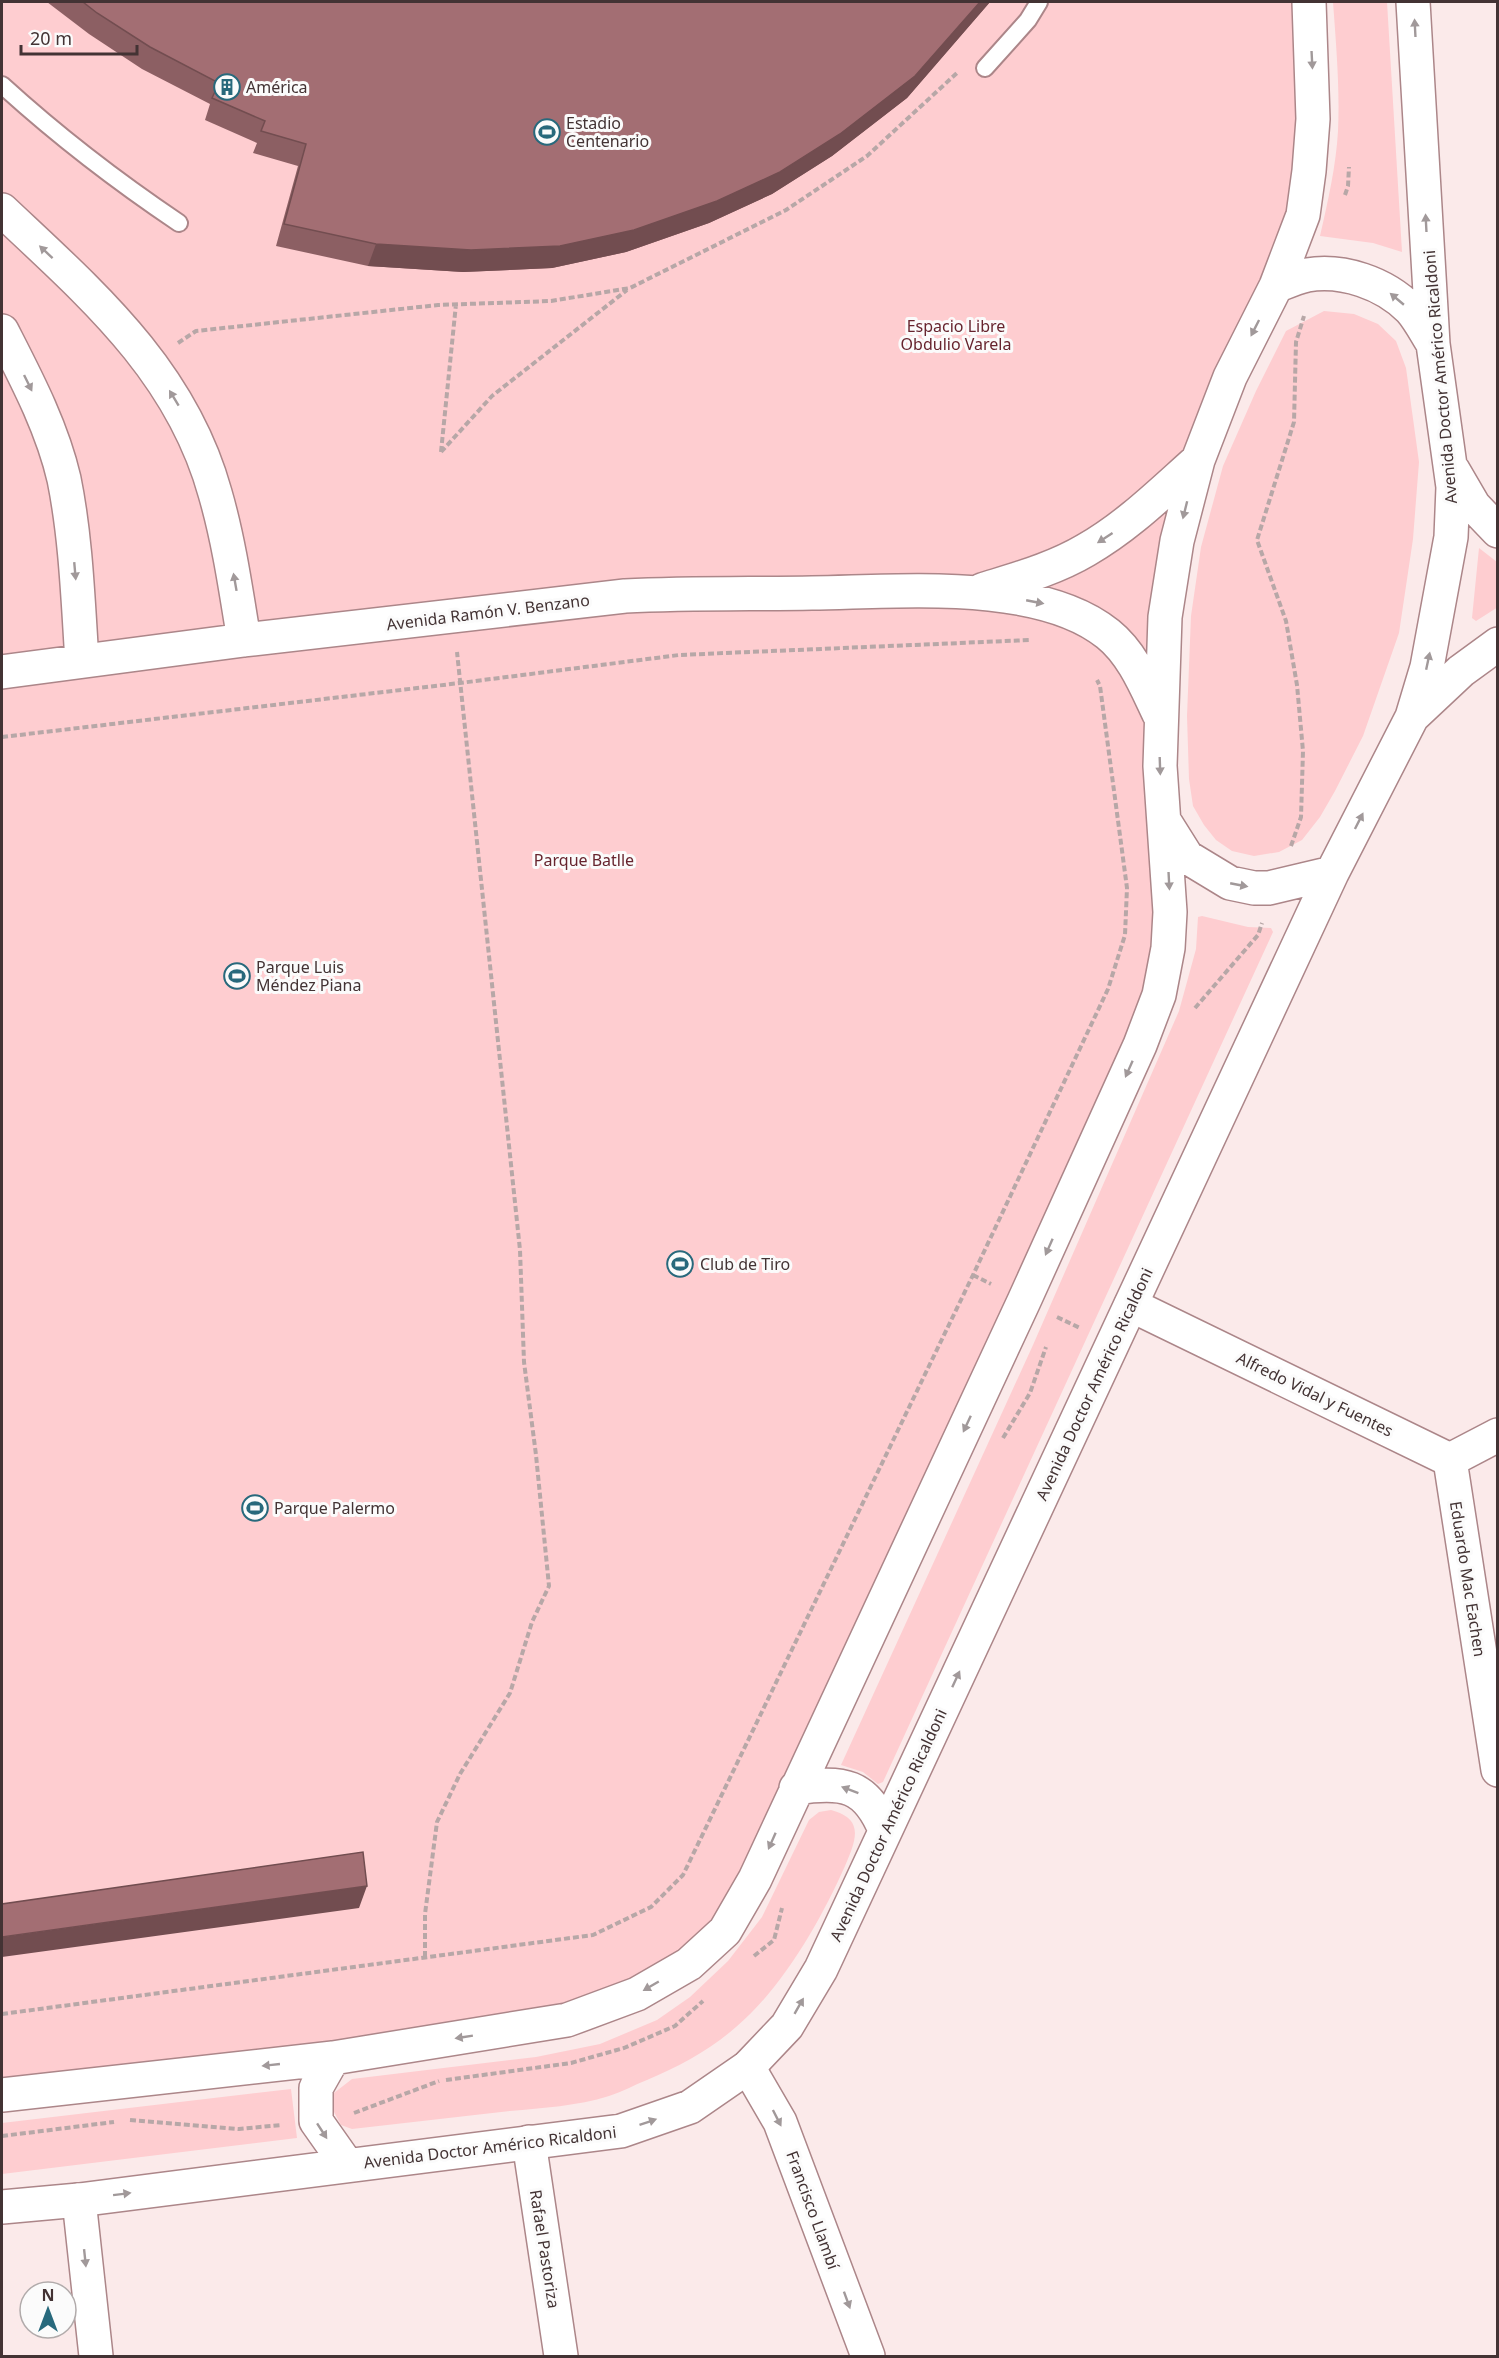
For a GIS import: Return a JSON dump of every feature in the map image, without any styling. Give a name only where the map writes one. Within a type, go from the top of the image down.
[{"type":"street","points":[[2,2095],[333,2058],[567,2020],[638,1994],[689,1964],[725,1931],[755,1879],[1019,1311],[1140,1045],[1159,995],[1168,948],[1170,912],[1160,766],[1165,617],[1177,542],[1198,460],[1230,377],[1276,286],[1303,214],[1313,119],[1309,2]]},
{"type":"street","name":"Avenida Doctor Américo Ricaldoni","points":[[2,2207],[79,2200],[621,2131],[690,2107],[748,2067],[787,2026],[820,1969],[1332,873],[1412,717],[1426,667],[1451,537],[1453,487],[1433,344],[1413,2]]},
{"type":"street","points":[[2,210],[107,309],[151,363],[175,399],[195,439],[215,491],[231,562],[244,640]]},
{"type":"street","points":[[1276,286],[1306,275],[1319,274],[1365,280],[1394,294],[1412,312],[1433,344]]},
{"type":"street","points":[[2,331],[30,386],[50,434],[64,478],[72,539],[82,662]]},
{"type":"street","name":"Avenida Ramón V. Benzano","points":[[977,591],[1040,572],[1085,551],[1130,521],[1198,460]]},
{"type":"street","points":[[1452,468],[1474,506],[1497,531]]},
{"type":"street","name":"Avenida Ramón V. Benzano","points":[[2,672],[244,640],[625,596],[687,592],[977,591],[1064,608],[1108,633],[1127,654],[1161,718]]},
{"type":"street","points":[[1412,717],[1461,671],[1497,644]]},
{"type":"street","points":[[1165,822],[1187,857],[1230,883],[1254,888],[1277,886],[1332,873]]},
{"type":"street","name":"Alfredo Vidal y Fuentes","points":[[1131,1305],[1450,1460]]},
{"type":"street","points":[[1450,1460],[1497,1435]]},
{"type":"street","name":"Eduardo Mac Eachen","points":[[1450,1460],[1497,1770]]},
{"type":"street","points":[[796,1788],[826,1783],[852,1790],[864,1796],[873,1805],[885,1830]]},
{"type":"street","points":[[333,2058],[315,2088],[316,2121],[346,2165]]},
{"type":"street","name":"Francisco Llambí","points":[[748,2067],[780,2122],[868,2356]]},
{"type":"street","name":"Rafael Pastoriza","points":[[529,2142],[561,2356]]},
{"type":"street","points":[[79,2200],[96,2356]]},
{"type":"lane","points":[[985,68],[1028,20],[1039,2]]},
{"type":"lane","points":[[2,85],[50,129],[112,178],[179,223]]},
{"type":"path","points":[[456,304],[441,452],[492,396],[630,288],[786,210],[867,156],[958,72],[985,68]]},
{"type":"path","points":[[1344,197],[1348,186],[1349,163]]},
{"type":"path","points":[[1190,1013],[1258,935],[1301,817],[1304,751],[1297,685],[1286,621],[1257,540],[1294,422],[1296,342],[1319,274]]},
{"type":"path","points":[[151,363],[196,331],[456,304],[551,301],[630,288]]},
{"type":"path","points":[[425,1957],[425,1914],[437,1822],[460,1774],[510,1693],[532,1622],[549,1586],[524,1362],[520,1250],[453,615]]},
{"type":"path","points":[[2,737],[679,655],[1041,640]]},
{"type":"path","points":[[2,2014],[593,1935],[651,1907],[683,1875],[968,1286],[1108,989],[1125,935],[1127,888],[1100,686],[1096,678]]},
{"type":"path","points":[[1056,1317],[1061,1306]]},
{"type":"path","points":[[1000,1443],[1030,1393],[1049,1339]]},
{"type":"path","points":[[748,1961],[774,1940],[784,1900]]},
{"type":"path","points":[[2,2136],[134,2120],[239,2129],[316,2121],[360,2112],[436,2081],[571,2063],[624,2048],[675,2026],[704,2000]]},
{"type":"green space","name":"Parque Batlle","points":[[2,2],[1309,2],[1309,171],[1177,541],[1168,948],[755,1879],[637,1994],[2,2095]]},
{"type":"green space","points":[[1333,2],[1387,2],[1402,252],[1373,243],[1320,236],[1334,170],[1338,131],[1338,82]]},
{"type":"green space","points":[[1324,311],[1354,314],[1378,324],[1396,341],[1406,368],[1419,462],[1413,539],[1399,633],[1363,736],[1320,817],[1302,840],[1279,852],[1254,856],[1232,851],[1216,840],[1193,806],[1189,779],[1187,716],[1191,616],[1201,547],[1223,466],[1256,391],[1286,331]]},
{"type":"green space","points":[[1479,548],[1497,562],[1498,607],[1476,621],[1472,618]]},
{"type":"green space","points":[[1198,917],[1248,927],[1271,928],[1273,932],[883,1782],[878,1784],[863,1772],[841,1765],[1033,1345],[1179,1011],[1196,949]]},
{"type":"green space","points":[[831,1810],[849,1819],[855,1832],[845,1866],[824,1909],[799,1952],[769,1993],[736,2027],[705,2050],[623,2090],[585,2102],[352,2129],[341,2125],[334,2112],[334,2093],[352,2079],[536,2057],[600,2044],[657,2020],[690,1997],[728,1961],[762,1917],[809,1820],[819,1812]]},
{"type":"green space","points":[[291,2089],[297,2138],[2,2174],[2,2123]]},
{"type":"building","name":"Estadio Centenario","points":[[83,2],[980,2],[915,76],[840,134],[780,172],[717,201],[634,230],[560,246],[471,250],[376,244],[284,224],[306,144],[261,131],[265,121],[212,98],[219,83],[150,47]]},
{"type":"building","points":[[363,1852],[367,1886],[2,1937],[2,1904]]},
{"type":"place","name":"América","points":[[227,87]]},
{"type":"place","name":"Estadio Centenario","points":[[547,132]]},
{"type":"place","name":"Parque Luis Méndez Piana","points":[[237,976]]},
{"type":"place","name":"Club de Tiro","points":[[680,1264]]},
{"type":"place","name":"Parque Palermo","points":[[255,1508]]},
{"type":"park label","name":"Espacio Libre Obdulio Varela","points":[[956,335]]}]
